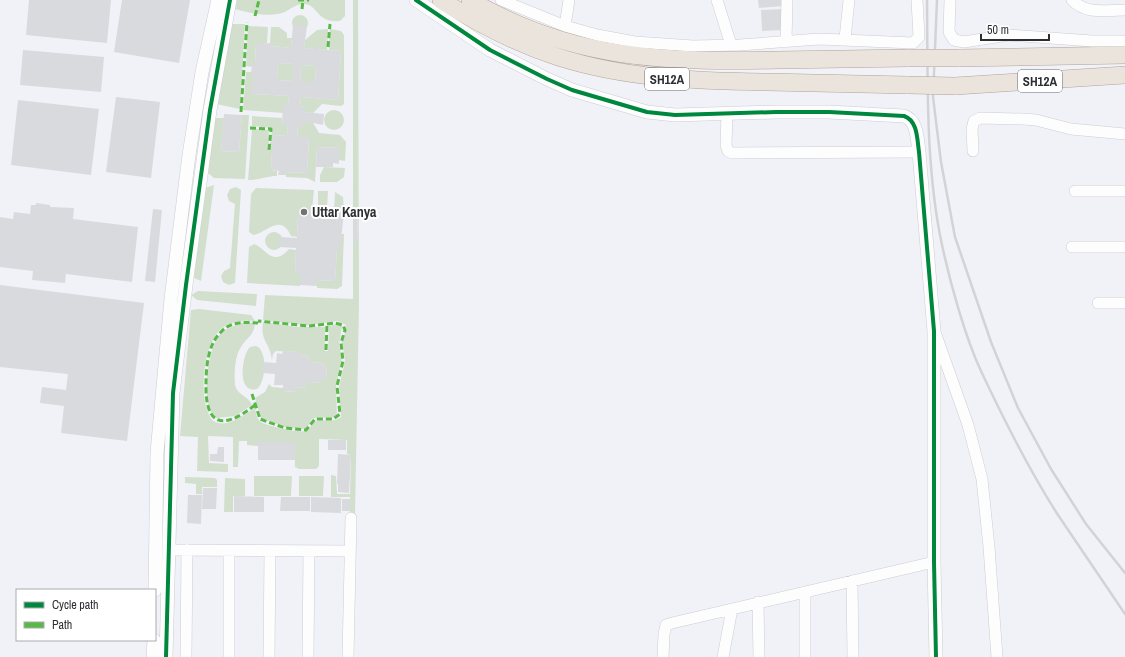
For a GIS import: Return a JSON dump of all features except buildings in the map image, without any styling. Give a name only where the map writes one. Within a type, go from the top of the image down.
[{"type":"main road","name":"SH12A","points":[[441,0],[489,28],[559,57],[621,72],[669,79],[955,86],[1125,75]]},
{"type":"main road","name":"SH12A","points":[[470,0],[508,21],[558,40],[581,46],[642,57],[711,61],[1125,55]]},
{"type":"street","points":[[155,589],[157,453],[170,307],[179,232],[202,72],[220,8],[230,0]]},
{"type":"street","points":[[416,0],[490,50],[547,80],[572,90],[661,114],[705,115],[727,113],[829,112],[904,116],[911,118],[915,126],[919,152],[934,331],[934,562],[936,657]]},
{"type":"street","points":[[501,0],[513,3],[565,26],[597,35],[635,42],[693,46],[819,39],[913,43],[919,37],[917,0]]},
{"type":"street","points":[[565,26],[569,0]]},
{"type":"street","points":[[717,0],[731,45]]},
{"type":"street","points":[[786,42],[787,0]]},
{"type":"street","points":[[845,39],[849,0]]},
{"type":"street","points":[[950,0],[948,20],[949,32],[954,40],[964,42],[1008,35],[1092,41],[1125,41]]},
{"type":"street","points":[[1072,0],[1080,8],[1089,10],[1125,10]]},
{"type":"street","points":[[166,657],[170,550],[169,501],[174,392],[210,110],[220,8]]},
{"type":"street","points":[[727,113],[726,146],[728,151],[732,153],[919,152]]},
{"type":"street","points":[[973,151],[972,129],[974,122],[980,118],[1029,119],[1071,129],[1125,134]]},
{"type":"street","points":[[1074,191],[1125,192]]},
{"type":"street","points":[[179,232],[193,234]]},
{"type":"street","points":[[1072,247],[1125,247]]},
{"type":"street","points":[[1098,303],[1125,303]]},
{"type":"street","points":[[934,331],[968,425],[982,479],[989,547],[997,657]]},
{"type":"street","points":[[348,657],[351,518]]},
{"type":"street","points":[[170,550],[350,551]]},
{"type":"street","points":[[186,657],[187,550]]},
{"type":"street","points":[[229,551],[229,657]]},
{"type":"street","points":[[269,657],[270,551]]},
{"type":"street","points":[[308,657],[309,551]]},
{"type":"street","points":[[661,657],[666,625],[758,602],[934,562]]},
{"type":"street","points":[[852,581],[853,657]]},
{"type":"street","points":[[805,592],[805,657]]},
{"type":"street","points":[[758,602],[759,657]]},
{"type":"street","points":[[723,657],[732,609]]},
{"type":"street","points":[[153,657],[154,641]]},
{"type":"green space","points":[[237,0],[345,0],[345,16],[340,21],[332,21],[322,17],[310,5],[305,4],[293,7],[282,13],[265,15],[235,9]]},
{"type":"green space","points":[[353,0],[358,0],[359,304],[355,515],[350,515],[350,497],[331,497],[331,475],[336,476],[337,494],[350,494],[351,455],[347,454],[347,440],[319,439],[319,466],[316,469],[299,469],[295,467],[295,442],[258,442],[258,446],[247,445],[247,441],[239,441],[238,467],[233,467],[233,437],[208,436],[209,463],[228,464],[228,472],[197,471],[198,437],[180,436],[191,310],[199,309],[251,315],[255,321],[236,322],[224,327],[214,338],[209,348],[204,375],[204,389],[208,413],[213,421],[219,423],[230,422],[255,408],[257,417],[261,422],[283,429],[306,431],[314,422],[331,421],[341,417],[339,387],[345,360],[342,342],[346,325],[338,321],[307,325],[263,320],[265,295],[353,299],[353,242],[357,242],[358,219],[353,218]]},
{"type":"green space","points":[[300,15],[307,20],[308,23],[303,30],[300,31],[293,26],[292,23],[297,16]]},
{"type":"green space","points":[[231,24],[245,24],[240,109],[216,104]]},
{"type":"green space","points":[[248,26],[268,27],[267,43],[264,45],[256,44],[255,64],[252,64],[252,67],[246,66]]},
{"type":"green space","points":[[271,27],[279,27],[287,33],[287,38],[292,38],[291,48],[272,46],[272,43],[270,43]]},
{"type":"green space","points":[[328,29],[327,50],[304,48],[305,40],[317,30]]},
{"type":"green space","points":[[330,29],[341,31],[344,35],[344,104],[341,106],[322,104],[313,113],[304,112],[304,107],[300,106],[301,97],[338,100],[341,51],[329,50]]},
{"type":"green space","points":[[278,63],[293,64],[293,81],[277,80]]},
{"type":"green space","points":[[301,65],[316,66],[315,82],[300,82]]},
{"type":"green space","points":[[246,72],[252,72],[251,75],[254,75],[253,94],[289,96],[288,105],[283,105],[283,113],[243,110]]},
{"type":"green space","points":[[334,110],[341,113],[344,120],[341,127],[334,130],[327,127],[324,120],[327,113]]},
{"type":"green space","points":[[242,115],[249,115],[245,179],[214,178],[208,173],[215,118],[224,118],[221,151],[239,152]]},
{"type":"green space","points":[[252,116],[282,118],[282,125],[288,125],[287,136],[274,135],[273,142],[271,142],[272,128],[252,126]]},
{"type":"green space","points":[[303,121],[312,121],[319,133],[340,135],[346,142],[345,161],[339,160],[339,148],[317,147],[315,182],[307,178],[286,177],[286,172],[307,173],[309,138],[297,137],[298,127],[302,127]]},
{"type":"green space","points":[[252,129],[269,130],[268,150],[272,151],[271,170],[277,171],[277,176],[248,180]]},
{"type":"green space","points":[[324,167],[345,168],[344,177],[337,182],[320,182],[320,175]]},
{"type":"green space","points":[[214,185],[201,281],[194,278],[205,188]]},
{"type":"green space","points":[[236,187],[241,190],[235,283],[229,285],[223,282],[221,276],[224,271],[230,268],[235,204],[229,201],[227,195],[230,189]]},
{"type":"green space","points":[[256,188],[314,190],[312,210],[306,210],[305,215],[298,214],[297,237],[291,236],[287,229],[278,225],[258,234],[253,235],[249,232],[251,194]]},
{"type":"green space","points":[[318,191],[328,191],[327,210],[318,209]]},
{"type":"green space","points":[[335,192],[343,197],[344,212],[334,211]]},
{"type":"green space","points":[[270,232],[278,232],[283,237],[281,248],[278,250],[270,250],[265,245],[265,237]]},
{"type":"green space","points":[[340,234],[344,234],[342,286],[337,289],[317,288],[317,280],[335,281],[337,249]]},
{"type":"green space","points":[[254,244],[274,257],[278,257],[289,249],[296,250],[295,273],[300,273],[300,286],[247,283],[249,247]]},
{"type":"green space","points":[[198,291],[257,294],[256,306],[197,300],[191,295]]},
{"type":"green space","points":[[263,322],[298,327],[325,327],[325,351],[328,351],[329,326],[338,324],[342,326],[339,345],[342,358],[336,386],[337,416],[313,419],[306,429],[285,427],[261,418],[255,398],[265,392],[269,384],[272,387],[283,388],[283,391],[295,392],[296,387],[306,388],[306,382],[321,383],[321,379],[326,379],[327,368],[323,367],[324,363],[308,362],[309,356],[299,355],[300,352],[276,351],[273,354],[272,360],[263,334]]},
{"type":"green space","points":[[242,323],[255,323],[252,334],[243,344],[237,355],[235,384],[238,391],[248,399],[252,405],[235,416],[217,418],[211,413],[208,404],[207,379],[211,354],[214,344],[220,334],[229,328]]},
{"type":"green space","points":[[256,346],[262,353],[264,360],[264,373],[257,389],[250,389],[246,386],[243,380],[243,365],[247,351],[250,347]]},
{"type":"green space","points":[[254,476],[292,476],[291,496],[254,496]]},
{"type":"green space","points":[[299,476],[324,476],[323,496],[299,496]]},
{"type":"green space","points":[[185,477],[215,478],[217,480],[217,487],[202,487],[202,494],[196,494],[196,484],[185,483]]},
{"type":"green space","points":[[225,478],[245,479],[245,496],[233,496],[233,512],[224,512]]},
{"type":"railway","points":[[927,0],[928,123],[933,184],[942,245],[949,276],[964,326],[981,371],[1027,463],[1058,515],[1125,614]]},
{"type":"railway","points":[[937,0],[933,97],[941,162],[955,237],[991,342],[1018,408],[1051,469],[1086,524],[1125,573]]},
{"type":"marked path","points":[[255,16],[259,0]]},
{"type":"marked path","points":[[298,0],[309,0]]},
{"type":"marked path","points":[[302,9],[303,0]]},
{"type":"marked path","points":[[241,112],[247,22]]},
{"type":"marked path","points":[[328,47],[330,24]]},
{"type":"marked path","points":[[250,128],[271,129],[269,150]]},
{"type":"marked path","points":[[252,394],[260,419],[285,428],[306,430],[315,419],[333,419],[340,414],[337,386],[343,361],[341,343],[345,330],[343,325],[335,323],[309,326],[258,321]]},
{"type":"marked path","points":[[255,405],[234,418],[226,421],[218,420],[213,416],[209,409],[206,377],[207,363],[211,349],[213,343],[221,332],[233,324],[258,323]]},
{"type":"marked path","points":[[326,350],[327,325]]},
{"type":"cycle path","points":[[166,657],[173,393],[210,110],[230,0]]},
{"type":"cycle path","points":[[416,0],[490,50],[547,79],[572,90],[647,112],[675,115],[829,112],[904,116],[909,118],[916,131],[919,152],[934,331],[934,562],[936,657]]},
{"type":"place","name":"Uttar Kanya","points":[[304,212]]}]
